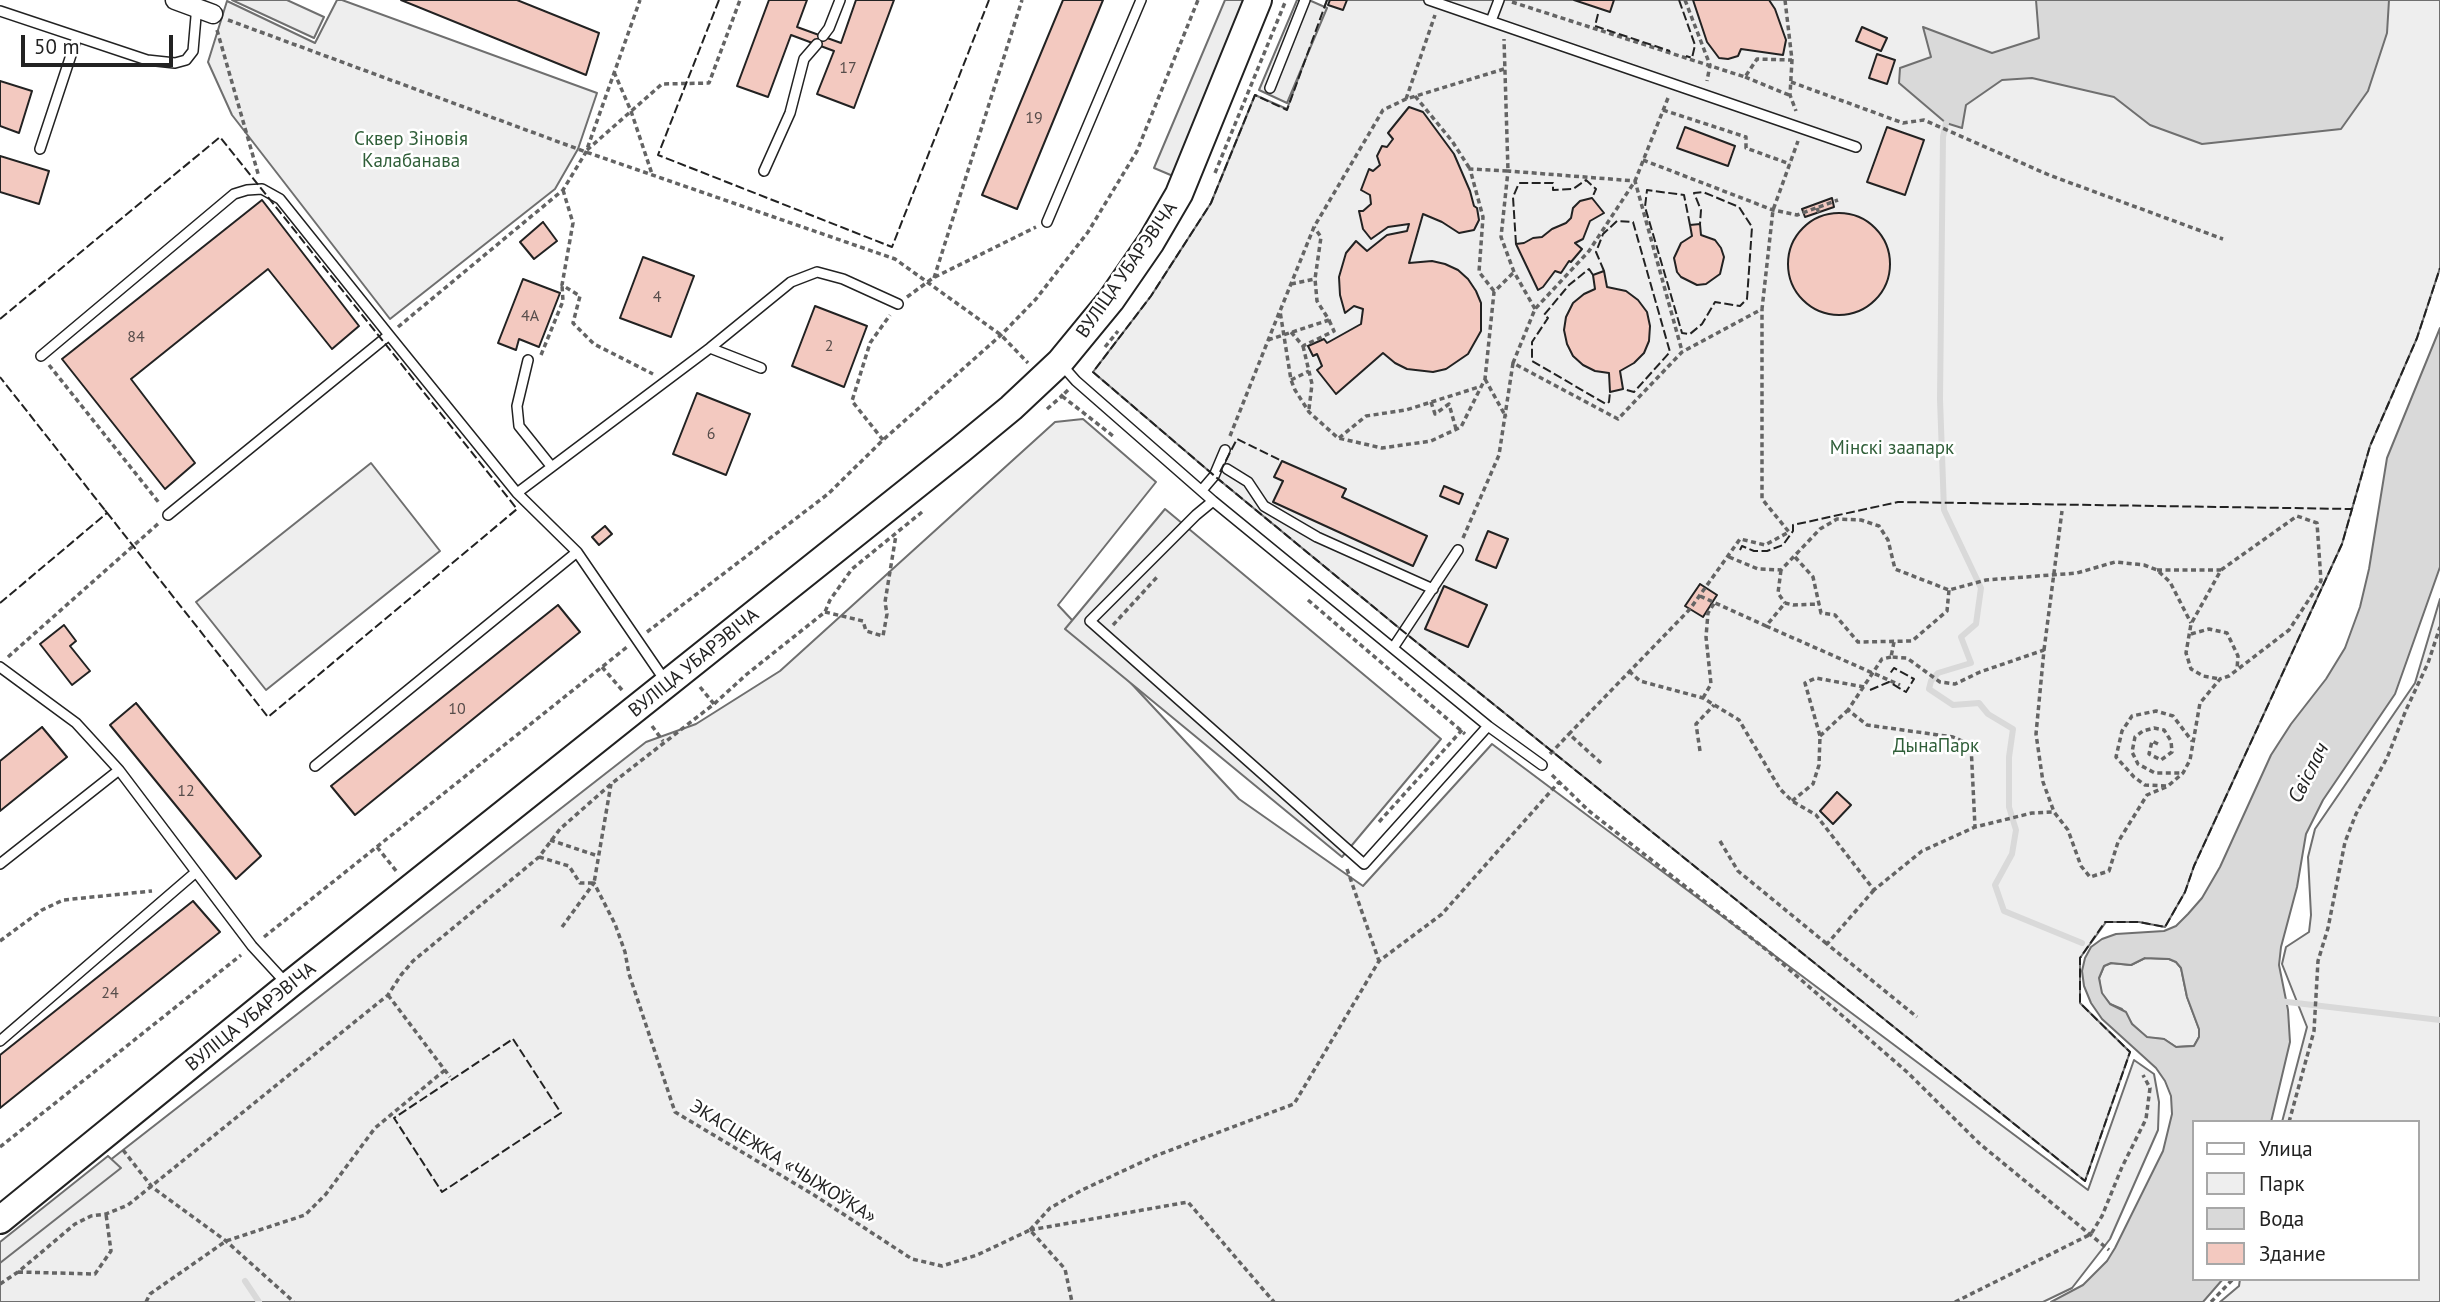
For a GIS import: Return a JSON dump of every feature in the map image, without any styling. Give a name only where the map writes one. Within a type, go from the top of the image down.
[{"type":"main road","name":"ВУЛІЦА УБАРЭВІЧА","points":[[0,1220],[289,985],[1011,408],[1068,372],[1179,194],[1258,0]]},
{"type":"street","points":[[176,0],[197,4],[213,14]]},
{"type":"lane","points":[[764,171],[790,113],[804,59],[829,28],[840,0]]},
{"type":"lane","points":[[1047,222],[1141,0]]},
{"type":"lane","points":[[1270,89],[1305,0]]},
{"type":"lane","points":[[1429,0],[1856,147]]},
{"type":"lane","points":[[1492,21],[1499,0]]},
{"type":"lane","points":[[0,11],[147,60],[175,63],[186,60],[193,51],[197,4]]},
{"type":"lane","points":[[40,149],[77,37]]},
{"type":"lane","points":[[41,356],[234,194],[247,190],[262,190],[280,199],[517,493],[577,552],[666,684]]},
{"type":"lane","points":[[517,493],[710,348],[791,282],[817,272],[843,279],[898,304]]},
{"type":"lane","points":[[168,515],[389,335]]},
{"type":"lane","points":[[710,348],[761,368]]},
{"type":"lane","points":[[528,360],[517,406],[519,426],[551,466]]},
{"type":"lane","points":[[1068,372],[1213,501],[1488,726],[1542,765]]},
{"type":"lane","points":[[1202,490],[1214,475],[1225,450]]},
{"type":"lane","points":[[1227,469],[1248,482],[1264,506],[1306,531],[1433,589]]},
{"type":"lane","points":[[1213,501],[1180,530],[1090,621],[1364,864],[1488,726]]},
{"type":"lane","points":[[1393,648],[1458,550]]},
{"type":"lane","points":[[315,766],[577,552]]},
{"type":"lane","points":[[0,666],[76,723],[119,770],[252,946],[289,985]]},
{"type":"lane","points":[[0,864],[119,770]]},
{"type":"lane","points":[[0,1041],[196,872]]},
{"type":"path","points":[[389,335],[563,190],[586,152],[640,0]]},
{"type":"path","points":[[586,152],[662,84],[709,83],[740,0]]},
{"type":"path","points":[[933,278],[1022,0]]},
{"type":"path","points":[[0,1147],[602,667],[828,494],[883,440],[1001,335],[1036,299],[1066,262],[1110,198],[1137,151],[1198,0]]},
{"type":"path","points":[[1212,180],[1286,0]]},
{"type":"path","points":[[1507,0],[1710,65],[1790,95]]},
{"type":"path","points":[[1685,0],[1710,65],[1705,93]]},
{"type":"path","points":[[1785,0],[1792,60],[1790,95],[1802,129],[1773,210],[1762,309],[1762,499],[1789,532],[1765,545],[1740,539],[1700,596],[1542,765],[1589,811],[1768,951],[1907,1072],[1980,1144],[2109,1250]]},
{"type":"path","points":[[1406,99],[1438,4]]},
{"type":"path","points":[[213,14],[586,152],[895,259],[1001,335],[1029,363]]},
{"type":"path","points":[[213,14],[262,190]]},
{"type":"path","points":[[1505,26],[1508,171],[1501,237],[1514,272],[1535,309]]},
{"type":"path","points":[[1745,77],[1757,59],[1792,60]]},
{"type":"path","points":[[1225,450],[1314,227],[1383,110],[1406,99],[1504,69]]},
{"type":"path","points":[[614,72],[631,111],[652,174]]},
{"type":"path","points":[[1791,82],[1903,122],[1924,120],[2049,175],[2223,239]]},
{"type":"path","points":[[1458,550],[1499,455],[1513,363],[1535,309],[1589,251],[1635,181],[1674,83]]},
{"type":"path","points":[[1415,96],[1452,141],[1470,169],[1483,217],[1479,272],[1494,292]]},
{"type":"path","points":[[1663,110],[1746,138],[1746,148],[1790,164]]},
{"type":"path","points":[[1643,160],[1773,210],[1797,215],[1838,200]]},
{"type":"path","points":[[1470,169],[1635,181]]},
{"type":"path","points":[[1635,181],[1682,352]]},
{"type":"path","points":[[528,360],[539,360],[563,301],[562,285],[573,223],[563,190]]},
{"type":"path","points":[[1817,208],[1820,216]]},
{"type":"path","points":[[883,440],[852,401],[870,343],[898,304],[933,278],[1047,222]]},
{"type":"path","points":[[1303,346],[1334,331],[1317,301],[1315,279],[1321,237],[1314,227]]},
{"type":"path","points":[[1280,311],[1291,380],[1309,412],[1338,438],[1382,448],[1431,441],[1461,427],[1485,379],[1494,292],[1514,272]]},
{"type":"path","points":[[1291,284],[1315,279]]},
{"type":"path","points":[[562,285],[580,296],[573,323],[594,344],[667,381]]},
{"type":"path","points":[[1513,363],[1618,419],[1682,352],[1762,309]]},
{"type":"path","points":[[1268,340],[1329,320]]},
{"type":"path","points":[[1041,414],[1062,396],[1068,372],[1120,328]]},
{"type":"path","points":[[1291,332],[1303,346],[1309,370],[1312,384],[1309,412]]},
{"type":"path","points":[[0,666],[168,515],[41,356]]},
{"type":"path","points":[[1291,380],[1309,370]]},
{"type":"path","points":[[1485,379],[1506,417]]},
{"type":"path","points":[[1338,438],[1366,416],[1406,410],[1479,387]]},
{"type":"path","points":[[1062,396],[1117,438]]},
{"type":"path","points":[[1431,402],[1435,414],[1449,404],[1456,429]]},
{"type":"path","points":[[1,1282],[18,1272],[75,1224],[91,1216],[106,1214],[128,1205],[388,995],[413,961],[539,857],[550,840],[611,784],[714,704],[825,612],[830,600],[852,569],[925,510]]},
{"type":"path","points":[[2062,511],[2036,734],[2043,782],[2054,812],[2068,830],[2081,866],[2090,877],[2109,871],[2118,842],[2147,796],[2168,786],[2183,773],[2190,760],[2200,703],[2220,679]]},
{"type":"path","points":[[2157,570],[2170,582],[2191,624],[2186,653],[2191,669],[2203,676],[2220,679],[2229,677],[2289,629],[2321,581],[2317,523],[2297,516],[2221,570],[2191,624]]},
{"type":"path","points":[[1820,604],[1785,603],[1778,593],[1781,570],[1820,529],[1837,519],[1861,520],[1879,526],[1888,540],[1895,569],[1949,590],[1986,580],[2077,573],[2115,562],[2132,562],[2157,570],[2221,570]]},
{"type":"path","points":[[825,612],[863,621],[866,631],[883,636],[887,614],[885,602],[897,534]]},
{"type":"path","points":[[1729,557],[1758,569],[1781,570]]},
{"type":"path","points":[[1796,557],[1813,577],[1821,613],[1835,615],[1858,642],[1912,641],[1947,611],[1949,590]]},
{"type":"path","points":[[1700,596],[1900,685]]},
{"type":"path","points":[[1306,598],[1474,742]]},
{"type":"path","points":[[1703,698],[1711,684],[1706,637],[1708,612],[1715,602]]},
{"type":"path","points":[[1766,626],[1785,603]]},
{"type":"path","points":[[2290,1120],[2314,1031],[2318,961],[2328,928],[2345,842],[2356,814],[2387,758],[2428,663],[2440,627]]},
{"type":"path","points":[[2191,634],[2209,629],[2227,633],[2238,656],[2237,669]]},
{"type":"path","points":[[1892,657],[1894,642]]},
{"type":"path","points":[[1820,736],[1848,710],[1882,659],[1907,658],[1940,682],[1955,684],[1980,672],[2044,650]]},
{"type":"path","points":[[602,667],[628,697]]},
{"type":"path","points":[[1629,671],[1640,681],[1703,698],[1739,720],[1780,789],[1792,801],[1816,815],[1874,890]]},
{"type":"path","points":[[1792,801],[1813,784],[1819,765],[1820,736],[1805,683],[1816,678],[1864,687]]},
{"type":"path","points":[[1700,751],[1696,724],[1714,705]]},
{"type":"path","points":[[1848,710],[1867,724],[1953,737],[1971,746],[1976,827]]},
{"type":"path","points":[[2168,786],[2145,785],[2116,757],[2122,731],[2132,716],[2156,711],[2173,716],[2192,741]]},
{"type":"path","points":[[649,722],[663,741]]},
{"type":"path","points":[[2158,744],[2152,741],[2149,754],[2161,760],[2172,752],[2171,741],[2164,730],[2154,728],[2135,737],[2132,752],[2138,764],[2155,773],[2183,773]]},
{"type":"path","points":[[1354,854],[1390,809],[1462,730]]},
{"type":"path","points":[[1569,734],[1601,763]]},
{"type":"path","points":[[2154,785],[2155,773]]},
{"type":"path","points":[[1030,1230],[1050,1208],[1155,1156],[1294,1104],[1379,961],[1442,914],[1559,782]]},
{"type":"path","points":[[562,927],[594,883],[611,784]]},
{"type":"path","points":[[2145,785],[2147,796]]},
{"type":"path","points":[[1827,944],[1874,890],[1922,851],[1999,820],[2032,813],[2054,812]]},
{"type":"path","points":[[550,840],[599,856]]},
{"type":"path","points":[[1720,841],[1738,871],[1917,1017]]},
{"type":"path","points":[[377,846],[391,865]]},
{"type":"path","points":[[539,857],[569,866],[580,883],[594,883]]},
{"type":"path","points":[[1342,857],[1379,961]]},
{"type":"path","name":"ЭКАСЦЕЖКА «ЧЫЖОЎКА»","points":[[594,883],[618,933],[675,1112],[814,1195],[912,1259],[942,1266],[977,1255],[1030,1230]]},
{"type":"path","points":[[0,941],[42,910],[63,900],[175,889]]},
{"type":"path","points":[[388,995],[450,1077]]},
{"type":"path","points":[[146,1302],[150,1294],[226,1241],[305,1215],[326,1194],[375,1128],[445,1070]]},
{"type":"path","points":[[1955,1302],[2091,1234],[2102,1216],[2146,1119],[2150,1088],[2143,1074]]},
{"type":"path","points":[[109,1131],[152,1187],[226,1241],[294,1302]]},
{"type":"path","points":[[1030,1230],[1188,1202],[1274,1302]]},
{"type":"path","points":[[18,1272],[95,1274],[111,1251],[106,1214]]},
{"type":"path","points":[[1030,1230],[1065,1269],[1072,1302]]},
{"type":"path","points":[[2211,1302],[2231,1281]]},
{"type":"green space","name":"Сквер Зіновія Калабанава","points":[[337,0],[597,93],[578,149],[555,189],[390,319],[232,115],[208,62],[227,1],[315,43]]},
{"type":"green space","name":"Мінскі заапарк","points":[[1327,0],[2440,0],[2440,268],[2417,338],[2370,446],[2342,544],[2194,866],[2185,892],[2165,927],[2139,922],[2106,922],[2080,958],[2080,1003],[2130,1052],[2085,1181],[1404,632],[1093,372],[1151,296],[1211,203],[1255,95],[1287,109]]},
{"type":"green space","points":[[1083,419],[1156,482],[1058,605],[1239,799],[1363,886],[1492,744],[2088,1190],[2134,1060],[2154,1074],[2159,1102],[2158,1130],[2110,1239],[2072,1288],[2043,1302],[0,1302],[0,1246],[646,742],[696,724],[780,671],[1055,422]]},
{"type":"green space","points":[[371,463],[440,551],[266,690],[196,602]]},
{"type":"green space","points":[[2440,599],[2440,1302],[2220,1302],[2239,1286],[2240,1281],[2419,1281],[2419,1120],[2283,1120],[2307,1027],[2282,964],[2286,947],[2309,932],[2311,915],[2308,857],[2315,829],[2415,683]]},
{"type":"green space","points":[[2145,958],[2169,959],[2181,968],[2187,997],[2199,1029],[2199,1037],[2194,1046],[2176,1047],[2164,1039],[2147,1038],[2132,1024],[2122,1009],[2110,1004],[2101,993],[2099,978],[2104,966],[2111,963],[2131,965]]},
{"type":"shaded area","points":[[232,0],[287,0],[324,17],[314,38]]},
{"type":"shaded area","points":[[1225,0],[1246,0],[1173,176],[1154,168]]},
{"type":"shaded area","points":[[1297,0],[1309,0],[1327,8],[1287,103],[1259,90]]},
{"type":"shaded area","points":[[1165,509],[1441,739],[1342,857],[1065,629]]},
{"type":"shaded area","points":[[108,1156],[121,1168],[0,1263],[0,1242]]},
{"type":"water","points":[[2036,0],[2389,0],[2387,33],[2368,91],[2341,129],[2202,144],[2150,125],[2114,97],[2032,78],[2002,80],[1966,105],[1962,128],[1946,123],[1899,83],[1900,68],[1931,57],[1923,27],[1992,53],[2039,38]]},
{"type":"water","name":"Свіслач","points":[[2440,328],[2440,567],[2395,694],[2323,800],[2306,834],[2297,887],[2281,947],[2279,965],[2288,1010],[2290,1042],[2271,1120],[2192,1120],[2192,1281],[2221,1281],[2203,1302],[2051,1302],[2083,1285],[2107,1261],[2163,1151],[2172,1114],[2171,1096],[2156,1068],[2102,1019],[2091,1003],[2084,986],[2082,971],[2085,958],[2091,947],[2116,934],[2164,931],[2176,926],[2202,898],[2220,867],[2271,755],[2345,648],[2360,607],[2387,458]],"holes":[[[2145,958],[2176,962],[2181,968],[2187,997],[2199,1029],[2199,1037],[2194,1046],[2176,1047],[2164,1039],[2147,1037],[2132,1024],[2126,1012],[2110,1004],[2102,993],[2099,978],[2104,966],[2111,963],[2131,965]]]},
{"type":"building","points":[[401,0],[517,0],[599,33],[586,75]]},
{"type":"building","points":[[769,0],[807,0],[797,27],[841,43],[856,0],[894,0],[854,108],[817,94],[834,51],[791,35],[768,97],[737,86]]},
{"type":"building","points":[[1063,0],[1103,0],[1017,209],[982,195]]},
{"type":"building","points":[[1330,0],[1347,0],[1343,10],[1328,5]]},
{"type":"building","points":[[1574,0],[1614,0],[1610,12]]},
{"type":"building","points":[[1693,0],[1769,0],[1786,40],[1783,55],[1741,49],[1738,56],[1719,58],[1707,42]]},
{"type":"building","points":[[1862,27],[1887,38],[1881,51],[1856,41]]},
{"type":"building","points":[[1877,54],[1895,60],[1887,84],[1869,78]]},
{"type":"building","points":[[0,81],[32,91],[19,133],[0,126]]},
{"type":"building","points":[[1409,107],[1423,112],[1454,154],[1477,208],[1479,220],[1474,230],[1459,233],[1423,214],[1409,263],[1432,261],[1445,264],[1468,279],[1481,303],[1481,331],[1468,354],[1446,369],[1433,372],[1407,369],[1383,353],[1336,394],[1317,370],[1322,366],[1317,354],[1313,356],[1308,346],[1324,339],[1327,343],[1361,324],[1363,309],[1354,306],[1345,313],[1340,295],[1339,277],[1346,253],[1356,241],[1367,251],[1387,235],[1407,231],[1409,224],[1388,227],[1371,239],[1363,229],[1359,211],[1371,204],[1370,195],[1361,190],[1369,169],[1373,171],[1380,165],[1377,156],[1382,146],[1387,147],[1393,139],[1388,133]]},
{"type":"building","points":[[1685,127],[1735,146],[1728,166],[1677,148]]},
{"type":"building","points":[[1887,127],[1924,140],[1905,195],[1867,182]]},
{"type":"building","points":[[0,156],[49,171],[39,204],[0,192]]},
{"type":"building","points":[[1592,198],[1604,213],[1590,221],[1583,239],[1575,243],[1582,249],[1571,262],[1569,261],[1561,273],[1555,271],[1538,290],[1516,244],[1542,237],[1566,223],[1571,218],[1573,208],[1580,201]]},
{"type":"building","points":[[1832,198],[1834,207],[1805,217],[1802,209]]},
{"type":"building","points":[[262,200],[359,326],[332,349],[268,269],[131,379],[195,463],[165,489],[62,359]]},
{"type":"building","points":[[1839,213],[1859,216],[1882,235],[1887,244],[1890,264],[1887,284],[1868,307],[1859,312],[1839,315],[1819,312],[1796,293],[1791,284],[1788,264],[1791,244],[1810,221],[1819,216]]},
{"type":"building","points":[[543,222],[557,241],[534,259],[520,242]]},
{"type":"building","points":[[1700,224],[1701,235],[1715,240],[1724,257],[1720,274],[1706,284],[1697,285],[1681,277],[1674,258],[1681,243],[1692,236],[1690,225]]},
{"type":"building","points":[[643,257],[694,276],[671,337],[620,318]]},
{"type":"building","points":[[1604,271],[1607,287],[1626,291],[1638,300],[1647,312],[1650,326],[1649,341],[1644,353],[1620,371],[1623,389],[1610,392],[1609,373],[1595,371],[1573,356],[1564,330],[1566,317],[1573,303],[1595,289],[1593,275]]},
{"type":"building","points":[[523,279],[560,293],[539,347],[519,339],[516,350],[498,343]]},
{"type":"building","points":[[815,306],[867,326],[844,387],[792,366]]},
{"type":"building","points":[[697,393],[750,414],[726,475],[673,454]]},
{"type":"building","points":[[1282,461],[1346,489],[1342,497],[1427,536],[1413,566],[1273,502],[1283,481],[1274,477]]},
{"type":"building","points":[[1444,486],[1463,494],[1459,504],[1440,496]]},
{"type":"building","points":[[605,526],[612,534],[599,545],[592,537]]},
{"type":"building","points":[[1488,531],[1508,539],[1496,568],[1476,560]]},
{"type":"building","points":[[1700,584],[1717,595],[1703,617],[1685,606]]},
{"type":"building","points":[[1444,586],[1487,605],[1468,647],[1425,629]]},
{"type":"building","points":[[558,605],[580,632],[355,815],[331,786]]},
{"type":"building","points":[[64,625],[76,641],[70,646],[90,671],[72,685],[40,644]]},
{"type":"building","points":[[136,703],[261,856],[236,879],[110,725]]},
{"type":"building","points":[[42,727],[67,757],[0,811],[0,761]]},
{"type":"building","points":[[1837,792],[1851,805],[1833,824],[1820,811]]},
{"type":"building","points":[[193,901],[220,932],[0,1108],[0,1055]]},
{"type":"waterway","points":[[1946,123],[1943,137],[1940,399],[1944,510],[1981,588],[1976,624],[1961,637],[1971,663],[1938,673],[1931,681],[1929,689],[1953,705],[1979,703],[1988,714],[2013,729],[2009,757],[2009,807],[2016,830],[2012,854],[1995,885],[2004,911],[2082,943]]},
{"type":"waterway","points":[[2279,1001],[2440,1020]]},
{"type":"waterway","points":[[245,1281],[259,1302]]},
{"type":"fence","points":[[719,0],[658,155],[892,247],[989,0]]},
{"type":"fence","points":[[1327,0],[1287,110],[1255,95],[1211,203],[1151,296],[1093,372],[1404,632],[2085,1181],[2130,1052],[2080,1003],[2080,958],[2105,922],[2139,922],[2165,927],[2185,892],[2194,866],[2342,544],[2370,446],[2417,338],[2440,268]]},
{"type":"fence","points":[[1679,0],[1695,45],[1692,58],[1686,56]]},
{"type":"fence","points":[[1598,14],[1595,26],[1670,51]]},
{"type":"fence","points":[[0,319],[220,137],[517,509],[268,717],[0,377]]},
{"type":"fence","points":[[1516,244],[1513,197],[1519,183],[1553,183],[1553,190],[1573,189],[1586,180],[1596,189],[1592,198]]},
{"type":"fence","points":[[1690,225],[1684,195],[1647,190],[1645,207],[1682,333],[1690,334],[1702,324],[1715,302],[1740,306],[1747,299],[1752,227],[1739,207],[1703,192],[1694,193],[1701,210],[1700,224]]},
{"type":"fence","points":[[1604,271],[1596,252],[1603,234],[1617,221],[1633,222],[1670,352],[1634,392],[1623,389]]},
{"type":"fence","points":[[1593,275],[1589,269],[1569,285],[1544,315],[1548,318],[1532,342],[1532,361],[1606,404],[1609,402],[1610,392]]},
{"type":"fence","points":[[1220,472],[1237,439],[1282,461]]},
{"type":"fence","points":[[1740,550],[1742,546],[1754,551],[1767,551],[1783,545],[1793,531],[1793,525],[1898,502],[2352,509]]},
{"type":"fence","points":[[0,603],[107,513],[105,510]]},
{"type":"fence","points":[[1870,690],[1889,682],[1906,692],[1914,679],[1894,668],[1889,675]]},
{"type":"fence","points":[[513,1039],[561,1113],[442,1192],[394,1118],[513,1039]]},
{"type":"park label","name":"ДынаПарк","points":[[1936,747]]}]
